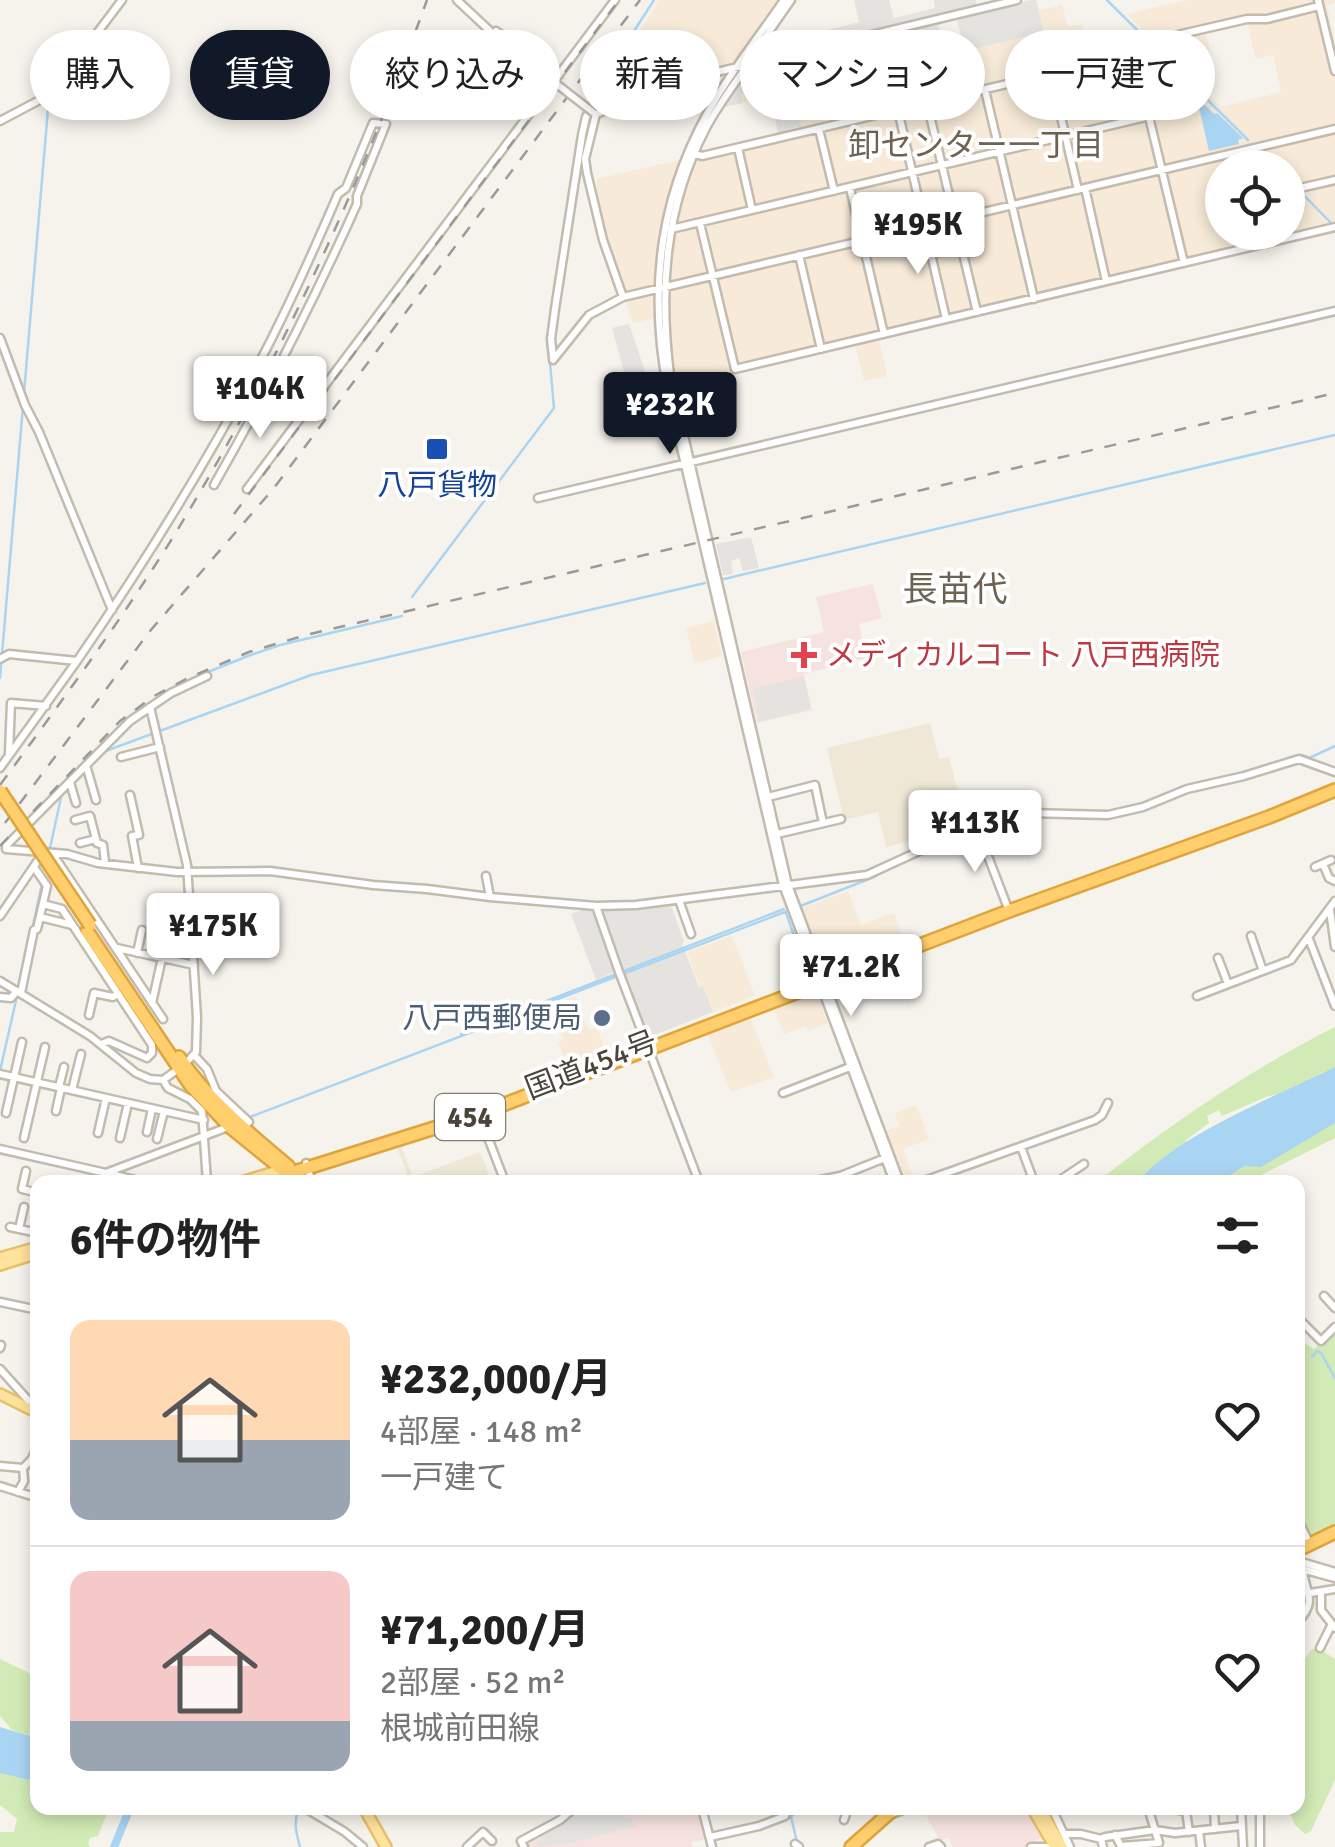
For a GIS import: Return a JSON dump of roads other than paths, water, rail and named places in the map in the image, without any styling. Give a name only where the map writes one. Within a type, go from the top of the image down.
[{"type":"highway","name":"国道454号","points":[[286,1171],[478,1111],[1008,908],[1254,823],[1335,787]]},
{"type":"highway","points":[[0,792],[88,928]]},
{"type":"highway","points":[[0,802],[208,1094],[236,1127],[286,1171]]},
{"type":"highway","points":[[1305,1548],[1335,1532]]},
{"type":"highway","points":[[841,1847],[880,1815]]},
{"type":"highway","points":[[851,1847],[881,1815]]},
{"type":"main road","points":[[270,1175],[286,1171]]},
{"type":"main road","points":[[277,1175],[286,1171]]},
{"type":"main road","points":[[0,1262],[30,1253]]},
{"type":"main road","points":[[0,1394],[30,1408]]},
{"type":"main road","points":[[368,1815],[386,1847]]},
{"type":"main road","points":[[1040,1815],[1059,1847]]},
{"type":"street","points":[[457,0],[580,102]]},
{"type":"street","points":[[560,74],[615,0]]},
{"type":"street","points":[[769,30],[787,0]]},
{"type":"street","points":[[786,885],[662,360],[658,326],[665,232],[675,187],[717,96],[787,0]]},
{"type":"street","points":[[981,8],[992,0]]},
{"type":"street","points":[[889,30],[1017,0]]},
{"type":"street","points":[[0,122],[51,95],[117,2]]},
{"type":"street","points":[[1198,30],[1246,19],[1266,19],[1319,3],[1335,71]]},
{"type":"street","points":[[469,11],[496,30]]},
{"type":"street","points":[[469,11],[487,30]]},
{"type":"street","points":[[720,72],[738,66]]},
{"type":"street","points":[[661,289],[680,189],[692,152],[740,75]]},
{"type":"street","points":[[1005,85],[985,90],[1034,299]]},
{"type":"street","points":[[247,489],[525,120]]},
{"type":"street","points":[[585,120],[551,339],[553,360],[589,316],[623,297],[1335,129]]},
{"type":"street","points":[[593,120],[585,158],[587,173],[603,240],[623,297]]},
{"type":"street","points":[[692,152],[702,156],[856,120]]},
{"type":"street","points":[[900,120],[946,319]]},
{"type":"street","points":[[932,120],[976,312]]},
{"type":"street","points":[[1062,120],[1106,282]]},
{"type":"street","points":[[671,229],[1132,120]]},
{"type":"street","points":[[1150,120],[1184,263]]},
{"type":"street","points":[[0,768],[150,553],[272,338],[338,194],[346,188],[373,122],[386,124],[328,268],[214,486]]},
{"type":"street","points":[[819,129],[834,191]]},
{"type":"street","points":[[738,148],[752,210]]},
{"type":"street","points":[[1305,187],[1335,180]]},
{"type":"street","points":[[850,188],[884,334]]},
{"type":"street","points":[[343,191],[356,196]]},
{"type":"street","points":[[700,223],[735,369],[1238,250]]},
{"type":"street","points":[[1305,234],[1335,227]]},
{"type":"street","points":[[800,256],[821,349]]},
{"type":"street","points":[[538,498],[1335,311]]},
{"type":"street","points":[[0,338],[112,611]]},
{"type":"street","points":[[687,462],[786,885],[893,1175]]},
{"type":"street","points":[[0,659],[10,654],[77,661]]},
{"type":"street","points":[[207,676],[150,706],[116,733],[6,848],[188,873],[270,872],[490,897],[636,906],[867,874],[997,817],[1018,813],[1108,816],[1299,758],[1335,772]]},
{"type":"street","points":[[10,754],[11,703],[46,706]]},
{"type":"street","points":[[0,981],[150,1079],[163,1080],[186,1063],[198,1042],[188,873],[150,706]]},
{"type":"street","points":[[121,757],[160,748]]},
{"type":"street","points":[[86,765],[96,800]]},
{"type":"street","points":[[70,782],[76,803]]},
{"type":"street","points":[[768,796],[815,785],[823,823]]},
{"type":"street","points":[[130,795],[139,835],[132,836],[138,868]]},
{"type":"street","points":[[74,820],[90,816],[97,842],[103,845],[105,864]]},
{"type":"street","points":[[777,834],[841,819]]},
{"type":"street","points":[[976,825],[1008,908]]},
{"type":"street","points":[[80,842],[96,839]]},
{"type":"street","points":[[0,916],[44,852]]},
{"type":"street","points":[[56,853],[56,859],[163,1019]]},
{"type":"street","points":[[1323,864],[1329,878],[1335,881]]},
{"type":"street","points":[[0,998],[11,998],[18,992],[40,917],[46,886],[34,867]]},
{"type":"street","points":[[486,876],[490,897]]},
{"type":"street","points":[[679,900],[692,934]]},
{"type":"street","points":[[1197,996],[1291,960],[1335,901]]},
{"type":"street","points":[[43,904],[62,909],[152,1045],[152,1054],[147,1058],[109,1041],[101,1044]]},
{"type":"street","points":[[596,906],[697,1175]]},
{"type":"street","points":[[1330,908],[1335,948]]},
{"type":"street","points":[[40,917],[72,924]]},
{"type":"street","points":[[153,938],[158,917],[191,925]]},
{"type":"street","points":[[137,952],[142,930]]},
{"type":"street","points":[[1251,936],[1262,971]]},
{"type":"street","points":[[1309,939],[1335,1006]]},
{"type":"street","points":[[115,948],[194,965]]},
{"type":"street","points":[[152,1004],[162,958]]},
{"type":"street","points":[[1218,958],[1228,984]]},
{"type":"street","points":[[820,980],[894,1175]]},
{"type":"street","points":[[88,1015],[94,993],[113,998],[118,994]]},
{"type":"street","points":[[6,1113],[22,1042]]},
{"type":"street","points":[[24,1138],[46,1046]]},
{"type":"street","points":[[72,1090],[81,1054]]},
{"type":"street","points":[[782,1093],[850,1066]]},
{"type":"street","points":[[56,1110],[64,1067]]},
{"type":"street","points":[[0,1074],[204,1120]]},
{"type":"street","points":[[163,1080],[168,1088],[193,1101],[202,1112],[207,1175]]},
{"type":"street","points":[[98,1133],[106,1098]]},
{"type":"street","points":[[942,1175],[1095,1120],[1108,1103]]},
{"type":"street","points":[[120,1138],[128,1104]]},
{"type":"street","points":[[147,1132],[152,1109]]},
{"type":"street","points":[[157,1139],[164,1111]]},
{"type":"street","points":[[478,1111],[502,1175]]},
{"type":"street","points":[[106,1173],[236,1127]]},
{"type":"street","points":[[1020,1147],[1031,1175]]},
{"type":"street","points":[[0,1149],[114,1175]]},
{"type":"street","points":[[842,1175],[884,1158]]},
{"type":"street","points":[[1068,1175],[1084,1164]]},
{"type":"street","points":[[307,1166],[310,1175]]},
{"type":"street","points":[[957,1170],[959,1175]]},
{"type":"street","points":[[26,1171],[22,1189],[30,1191]]},
{"type":"street","points":[[24,1206],[15,1228],[30,1231]]},
{"type":"street","points":[[1324,1296],[1335,1308]]},
{"type":"street","points":[[0,1302],[30,1308]]},
{"type":"street","points":[[1305,1325],[1321,1340],[1335,1327]]},
{"type":"street","points":[[0,1369],[30,1403]]},
{"type":"street","points":[[0,1466],[23,1468],[30,1462]]},
{"type":"street","points":[[18,1492],[24,1481],[23,1468]]},
{"type":"street","points":[[0,1486],[30,1496]]},
{"type":"street","points":[[1305,1534],[1311,1546]]},
{"type":"street","points":[[1305,1568],[1335,1575]]},
{"type":"street","points":[[1305,1583],[1310,1593],[1305,1612]]},
{"type":"street","points":[[1310,1593],[1335,1589]]},
{"type":"street","points":[[1320,1592],[1321,1610],[1334,1626],[1320,1648]]},
{"type":"street","points":[[317,1815],[363,1847]]},
{"type":"street","points":[[524,1847],[521,1841],[566,1815]]},
{"type":"street","points":[[704,1815],[712,1847]]},
{"type":"street","points":[[710,1837],[759,1826],[786,1815]]},
{"type":"street","points":[[844,1820],[846,1815]]},
{"type":"street","points":[[1054,1815],[1070,1847]]},
{"type":"street","points":[[1116,1836],[1122,1846],[1159,1843],[1150,1815]]},
{"type":"street","points":[[1187,1815],[1189,1832]]},
{"type":"street","points":[[1214,1815],[1215,1829]]},
{"type":"street","points":[[1241,1815],[1243,1847]]},
{"type":"street","points":[[1260,1815],[1260,1847]]},
{"type":"street","points":[[1064,1834],[1081,1834],[1102,1843],[1116,1836],[1155,1830],[1175,1833],[1242,1826]]},
{"type":"street","points":[[1199,1830],[1201,1847]]},
{"type":"street","points":[[468,1847],[483,1832],[492,1842]]},
{"type":"street","points":[[929,1847],[941,1847]]},
{"type":"street","points":[[1031,1847],[1047,1847]]},
{"type":"water","points":[[1217,113],[1243,138],[1238,140],[1239,144],[1209,150],[1202,120],[1215,120]]},
{"type":"water","points":[[1335,1067],[1335,1123],[1261,1167],[1245,1166],[1230,1175],[1144,1175],[1202,1132]]},
{"type":"water","points":[[0,1727],[30,1736],[30,1780],[0,1773]]},
{"type":"waterway","points":[[635,30],[654,0]]},
{"type":"waterway","points":[[1107,0],[1248,140]]},
{"type":"waterway","points":[[24,393],[47,120]]},
{"type":"waterway","points":[[1305,196],[1332,224]]},
{"type":"waterway","points":[[412,597],[554,408],[548,341]]},
{"type":"waterway","points":[[0,678],[23,406]]},
{"type":"waterway","points":[[724,579],[1335,435]]},
{"type":"waterway","points":[[103,752],[311,675],[705,583]]},
{"type":"waterway","points":[[203,674],[280,645],[402,616]]},
{"type":"waterway","points":[[134,714],[156,699]]},
{"type":"waterway","points":[[73,774],[128,719]]},
{"type":"waterway","points":[[1305,760],[1335,746]]},
{"type":"waterway","points":[[1284,760],[1302,755],[1310,758]]},
{"type":"waterway","points":[[1193,784],[1239,774]]},
{"type":"waterway","points":[[50,848],[62,793]]},
{"type":"waterway","points":[[975,822],[998,813],[1030,810]]},
{"type":"waterway","points":[[1029,816],[1089,819],[1130,813]]},
{"type":"waterway","points":[[893,860],[958,830]]},
{"type":"waterway","points":[[49,849],[82,855]]},
{"type":"waterway","points":[[795,881],[867,871]]},
{"type":"waterway","points":[[798,907],[883,871]]},
{"type":"waterway","points":[[188,875],[263,874],[369,887]]},
{"type":"waterway","points":[[711,892],[777,883]]},
{"type":"waterway","points":[[32,930],[42,884]]},
{"type":"waterway","points":[[398,884],[549,899]]},
{"type":"waterway","points":[[611,909],[676,904]]},
{"type":"waterway","points":[[461,1034],[784,909]]},
{"type":"waterway","points":[[250,1117],[790,910]]},
{"type":"waterway","points":[[786,913],[797,944]]},
{"type":"waterway","points":[[0,1071],[17,996]]},
{"type":"waterway","points":[[1312,1357],[1317,1351],[1321,1353],[1335,1378]]},
{"type":"waterway","points":[[114,1847],[127,1815]]},
{"type":"waterway","points":[[298,1815],[300,1847]]},
{"type":"waterway","points":[[793,1815],[797,1842]]},
{"type":"railway","points":[[0,785],[150,573],[245,411],[344,209],[427,0]]},
{"type":"railway","points":[[234,514],[619,0]]},
{"type":"railway","points":[[5,823],[150,631],[274,488],[640,0]]},
{"type":"railway","points":[[0,846],[120,721],[154,696],[249,652],[306,635],[1335,393]]},
{"type":"place","name":"八戸貨物","points":[[437,449]]},
{"type":"place","name":"メディカルコート 八戸西病院","points":[[804,655]]},
{"type":"place","name":"八戸西郵便局","points":[[602,1018]]},
{"type":"district","name":"卸センター一丁目","points":[[976,145]]},
{"type":"district","name":"長苗代","points":[[955,589]]}]
